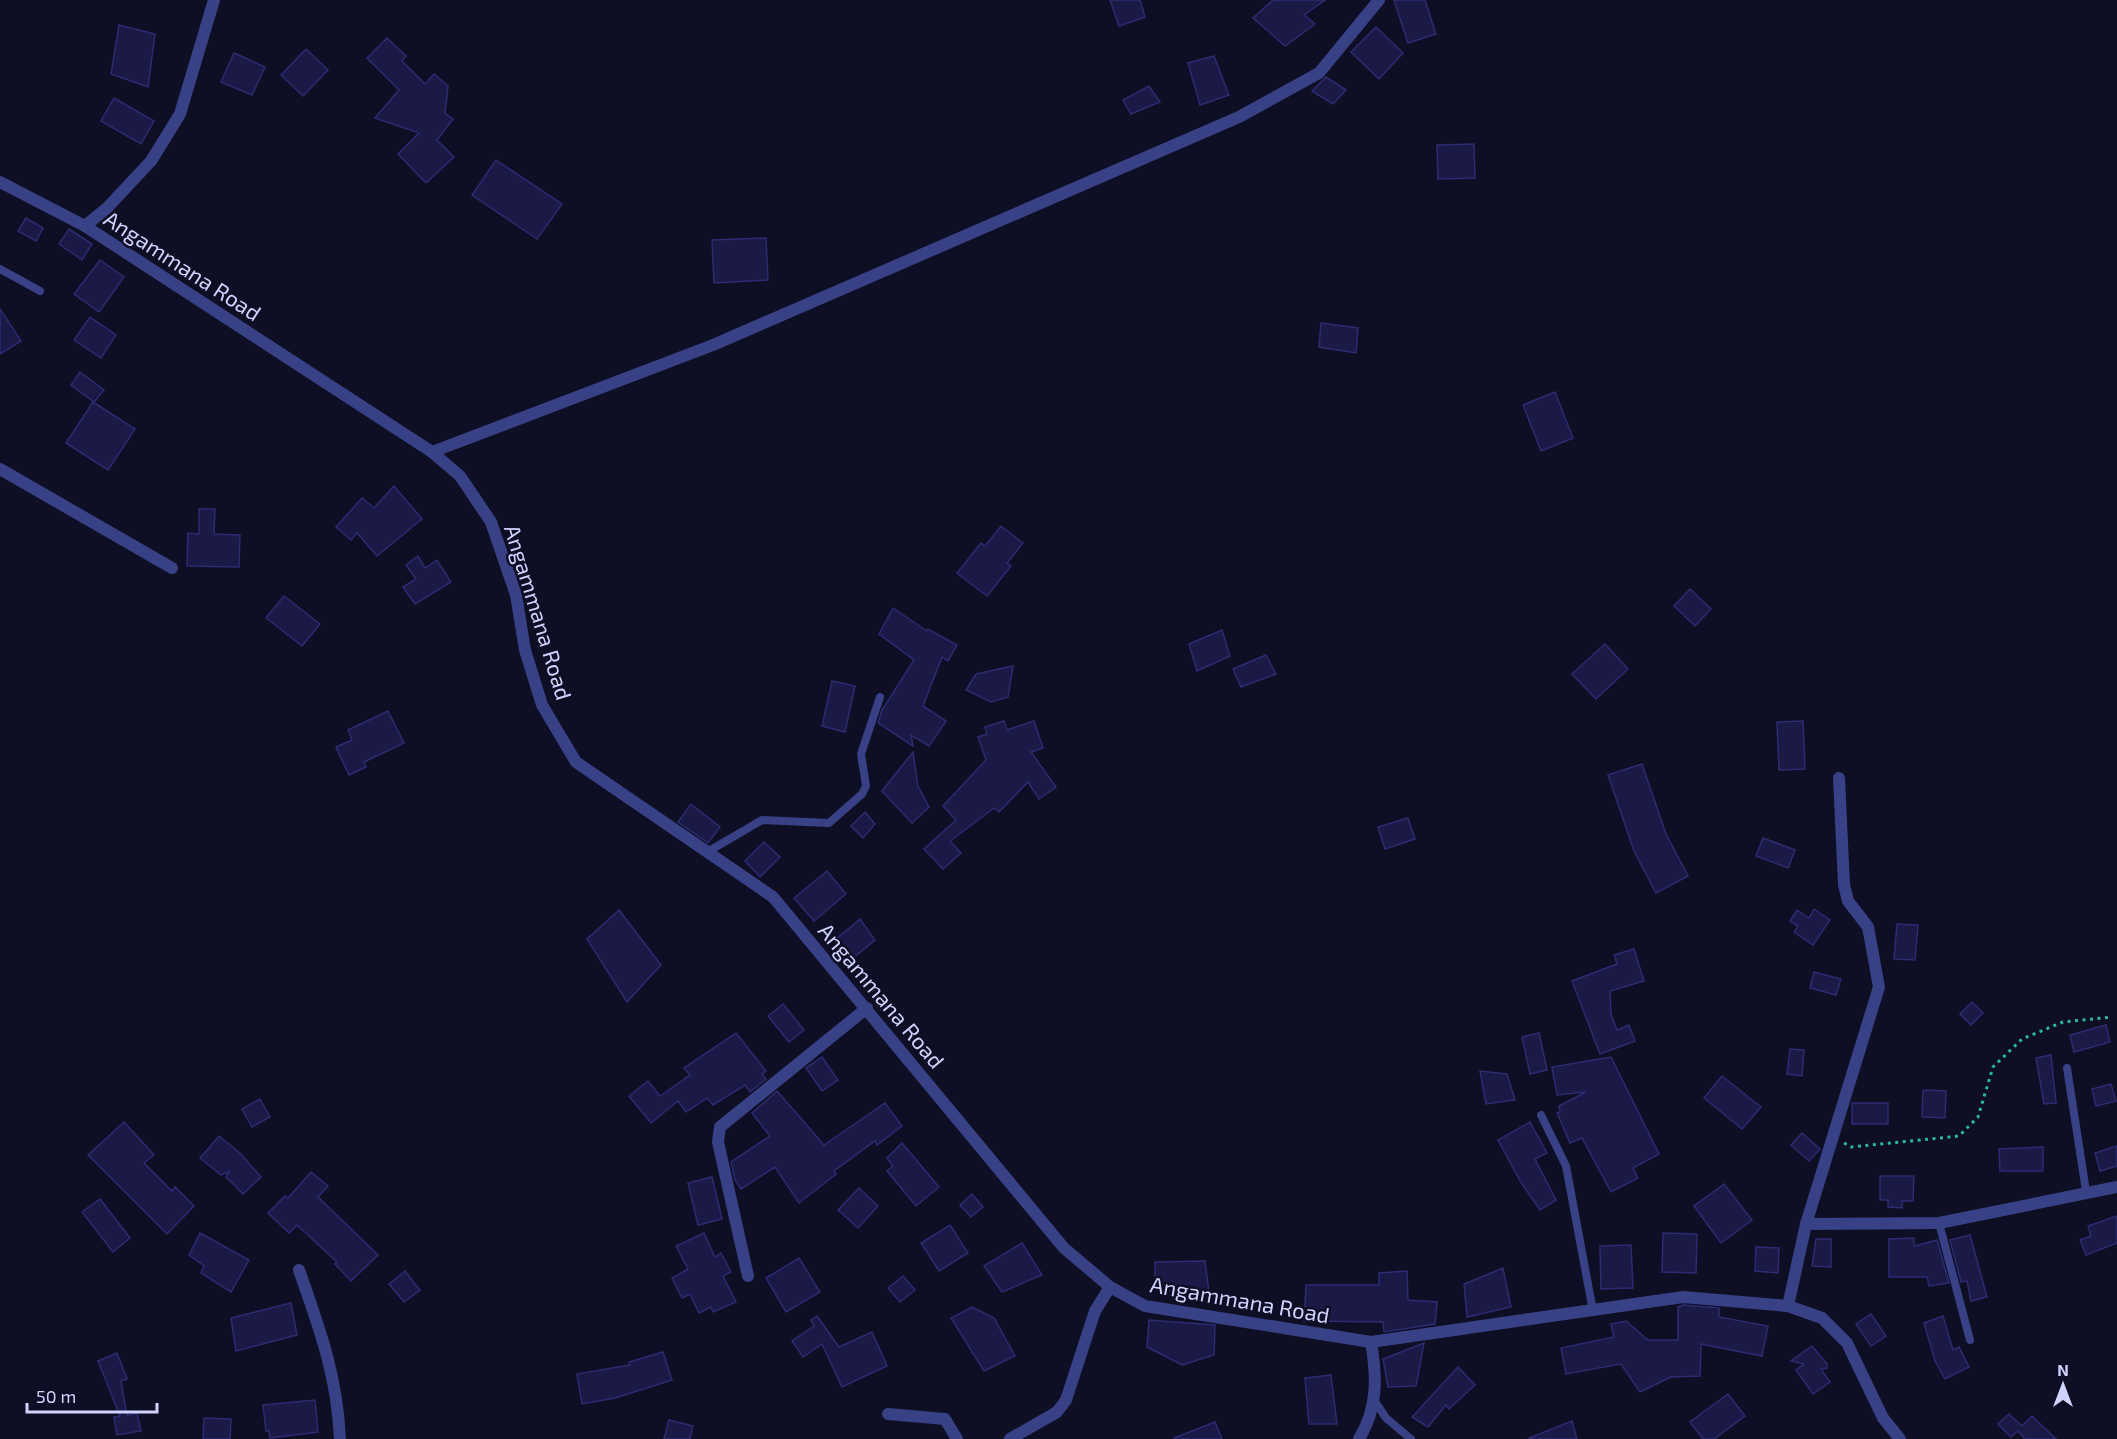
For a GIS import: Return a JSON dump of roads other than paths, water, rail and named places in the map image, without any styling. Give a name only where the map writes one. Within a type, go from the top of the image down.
[{"type":"street","points":[[85,226],[107,208],[151,161],[180,114],[214,0]]},
{"type":"street","points":[[432,452],[713,345],[1239,117],[1319,74],[1379,0]]},
{"type":"street","name":"Angammana Road","points":[[0,182],[85,226],[432,452],[460,476],[491,522],[516,595],[525,650],[542,705],[576,762],[773,897],[1064,1248],[1110,1287],[1145,1306],[1371,1342],[1683,1297],[1788,1306],[1822,1318],[1846,1343],[1883,1418],[1900,1439]]},
{"type":"street","points":[[0,469],[172,568]]},
{"type":"street","points":[[1788,1306],[1806,1224],[1835,1137],[1879,987],[1869,927],[1848,901],[1844,885],[1839,778]]},
{"type":"street","points":[[748,1276],[718,1142],[720,1127],[867,1008]]},
{"type":"street","points":[[1806,1224],[1939,1223],[2086,1191],[2117,1187]]},
{"type":"street","points":[[298,1270],[328,1352],[339,1412],[340,1439]]},
{"type":"street","points":[[1010,1439],[1057,1412],[1066,1400],[1095,1311],[1110,1287]]},
{"type":"street","points":[[1359,1439],[1367,1425],[1374,1400],[1377,1374],[1371,1342]]},
{"type":"street","points":[[888,1414],[945,1419],[957,1439]]},
{"type":"lane","points":[[0,269],[40,291]]},
{"type":"lane","points":[[709,851],[762,820],[829,823],[862,794],[866,786],[861,754],[880,697]]},
{"type":"lane","points":[[2067,1068],[2086,1191]]},
{"type":"lane","points":[[1541,1115],[1566,1166],[1593,1311]]},
{"type":"lane","points":[[1939,1223],[1970,1340]]},
{"type":"lane","points":[[1374,1400],[1386,1418],[1411,1439]]}]
